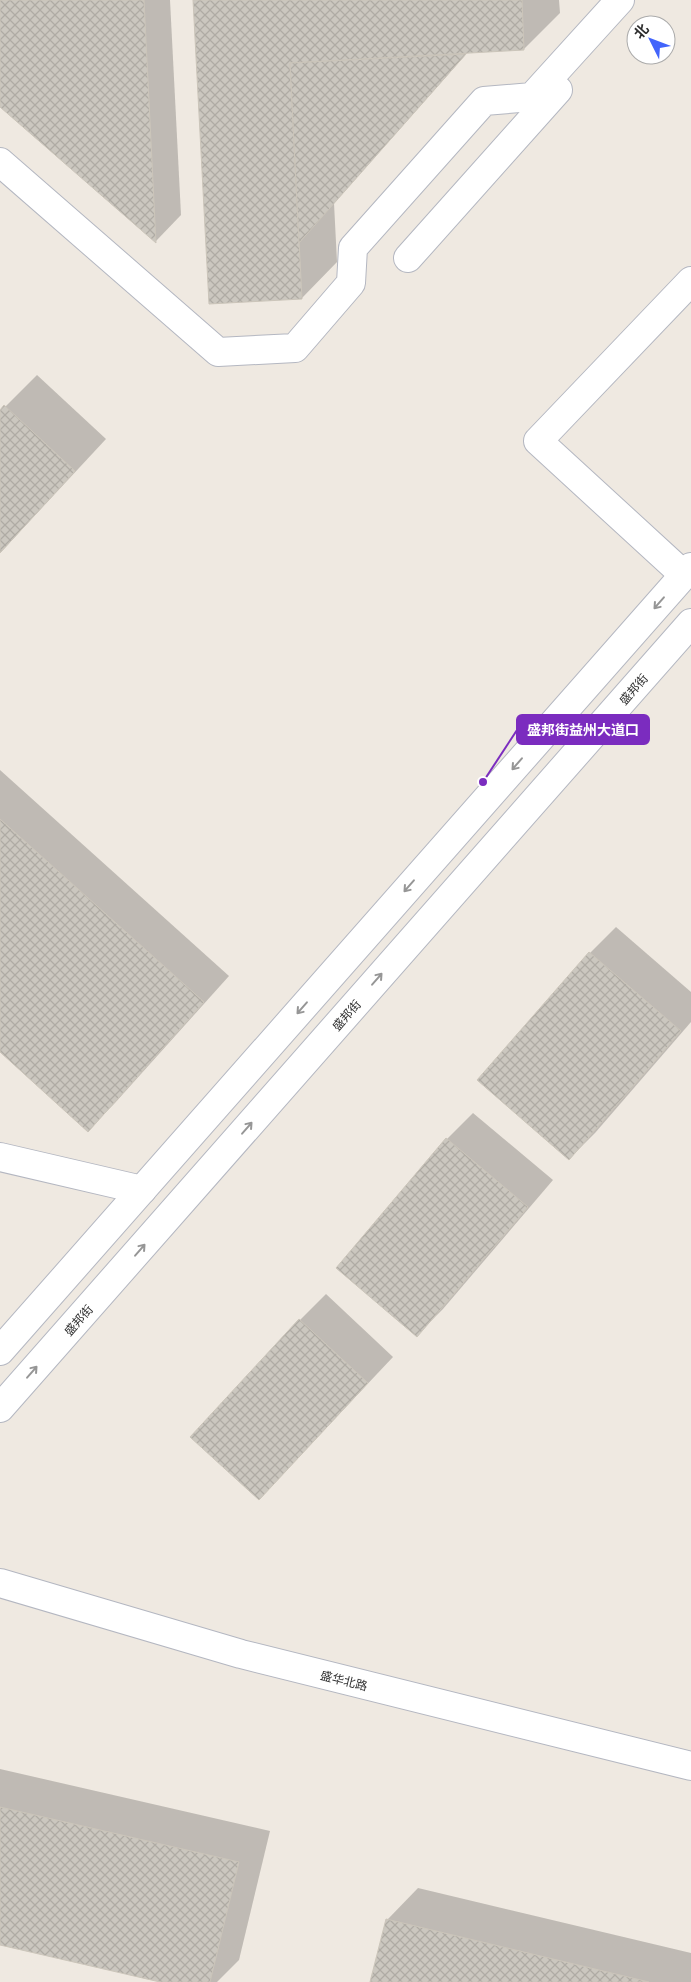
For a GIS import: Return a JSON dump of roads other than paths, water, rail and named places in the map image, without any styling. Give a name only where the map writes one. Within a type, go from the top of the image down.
[{"type":"street","points":[[0,162],[218,352],[295,348],[351,283],[353,248],[484,101],[532,97],[620,0]]},
{"type":"street","points":[[408,258],[638,0]]},
{"type":"street","points":[[0,1351],[688,571],[538,441],[691,281]]},
{"type":"street","name":"盛邦街","points":[[0,1408],[691,623]]},
{"type":"street","points":[[0,1157],[142,1190]]},
{"type":"street","name":"盛华北路","points":[[0,1583],[241,1654],[691,1766]]},
{"type":"place","name":"盛邦街益州大道口","points":[[483,782]]}]
